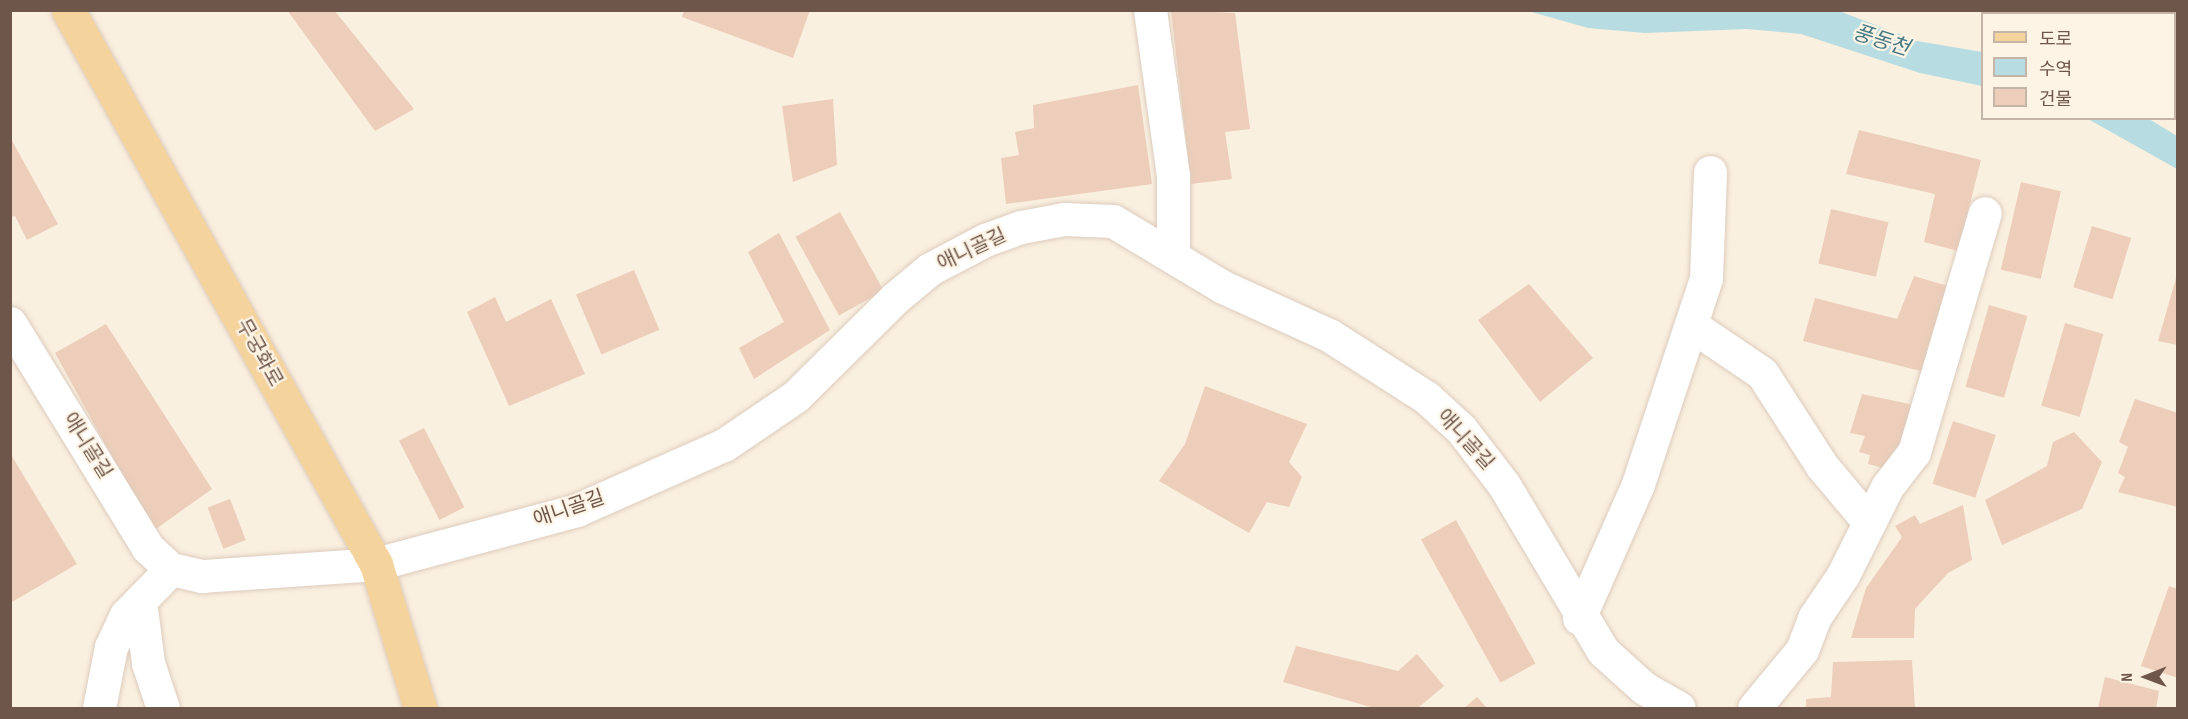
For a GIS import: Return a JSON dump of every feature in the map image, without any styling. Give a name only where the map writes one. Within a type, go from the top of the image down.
[{"type":"main road","name":"무궁화로","points":[[68,10],[376,564],[420,708]]},
{"type":"street","points":[[1150,10],[1173,175],[1173,256]]},
{"type":"street","points":[[1580,618],[1638,484],[1706,278],[1710,172]]},
{"type":"street","points":[[1754,708],[1802,650],[1814,618],[1843,575],[1887,487],[1914,453],[1985,213]]},
{"type":"street","name":"애니골길","points":[[10,323],[147,547],[171,569],[202,576],[376,564],[577,510],[724,445],[796,396],[895,298],[930,269],[984,240],[1021,227],[1090,218],[1113,221],[1131,228],[1240,296],[1329,334],[1427,398],[1461,429],[1504,485],[1580,618],[1603,651],[1623,671],[1679,708]]},
{"type":"street","points":[[1691,325],[1762,373],[1822,466],[1869,522]]},
{"type":"street","points":[[99,708],[111,647],[126,615],[171,569]]},
{"type":"street","points":[[140,601],[148,663],[164,708]]},
{"type":"water","name":"풍동천","points":[[1528,11],[1839,11],[1917,41],[1981,52],[1981,86],[1920,73],[1801,34],[1747,29],[1645,33],[1588,28]]},
{"type":"water","points":[[2090,120],[2151,120],[2177,136],[2177,169]]},
{"type":"building","points":[[287,10],[334,10],[414,109],[375,131]]},
{"type":"building","points":[[684,10],[810,10],[793,58],[682,17]]},
{"type":"building","points":[[1171,10],[1235,13],[1250,129],[1225,132],[1232,179],[1191,184]]},
{"type":"building","points":[[1138,85],[1152,184],[1006,204],[1001,158],[1019,155],[1015,132],[1034,128],[1033,105]]},
{"type":"building","points":[[833,99],[837,165],[793,182],[782,106]]},
{"type":"building","points":[[1859,130],[1981,160],[1958,251],[1924,242],[1935,194],[1846,174]]},
{"type":"building","points":[[10,137],[58,224],[27,240],[15,216],[10,217]]},
{"type":"building","points":[[2021,182],[2061,191],[2041,279],[2001,270]]},
{"type":"building","points":[[1831,209],[1888,222],[1876,277],[1818,264]]},
{"type":"building","points":[[840,212],[884,291],[839,315],[795,237]]},
{"type":"building","points":[[2092,226],[2131,238],[2112,299],[2073,287]]},
{"type":"building","points":[[779,233],[830,330],[754,379],[739,348],[784,322],[748,252]]},
{"type":"building","points":[[634,270],[659,330],[601,354],[576,295]]},
{"type":"building","points":[[2178,271],[2178,345],[2158,341]]},
{"type":"building","points":[[1914,276],[1951,287],[1924,372],[1803,341],[1815,298],[1897,319]]},
{"type":"building","points":[[1529,284],[1593,358],[1540,402],[1478,320]]},
{"type":"building","points":[[495,297],[506,322],[551,299],[585,374],[509,406],[467,312]]},
{"type":"building","points":[[1989,305],[2027,316],[2004,398],[1966,387]]},
{"type":"building","points":[[2065,323],[2103,334],[2080,417],[2041,406]]},
{"type":"building","points":[[106,324],[212,489],[153,531],[55,353]]},
{"type":"building","points":[[1205,386],[1307,424],[1289,462],[1302,477],[1289,507],[1267,502],[1249,533],[1159,481],[1185,444]]},
{"type":"building","points":[[1862,394],[1914,405],[1892,470],[1868,464],[1870,455],[1859,452],[1865,436],[1850,433]]},
{"type":"building","points":[[2135,399],[2178,413],[2178,507],[2118,492],[2125,477],[2118,473],[2128,447],[2119,442]]},
{"type":"building","points":[[1953,421],[1996,435],[1975,498],[1933,484]]},
{"type":"building","points":[[424,428],[464,507],[439,520],[399,441]]},
{"type":"building","points":[[2074,432],[2102,462],[2082,509],[2002,545],[1985,500],[2047,466],[2053,442]]},
{"type":"building","points":[[10,453],[77,564],[12,602],[10,600]]},
{"type":"building","points":[[230,499],[246,540],[223,549],[208,508]]},
{"type":"building","points":[[1963,505],[1972,560],[1948,573],[1915,609],[1914,638],[1851,638],[1866,588],[1902,537],[1895,526],[1915,515],[1920,524]]},
{"type":"building","points":[[1456,520],[1536,663],[1501,683],[1421,539]]},
{"type":"building","points":[[2169,586],[2178,589],[2178,678],[2141,666]]},
{"type":"building","points":[[1296,646],[1398,671],[1417,654],[1444,686],[1418,708],[1374,708],[1283,682]]},
{"type":"building","points":[[1912,660],[1915,708],[1806,708],[1806,699],[1831,697],[1833,662]]},
{"type":"building","points":[[2105,677],[2159,691],[2156,708],[2098,708]]},
{"type":"building","points":[[1477,697],[1487,708],[1464,708]]}]
